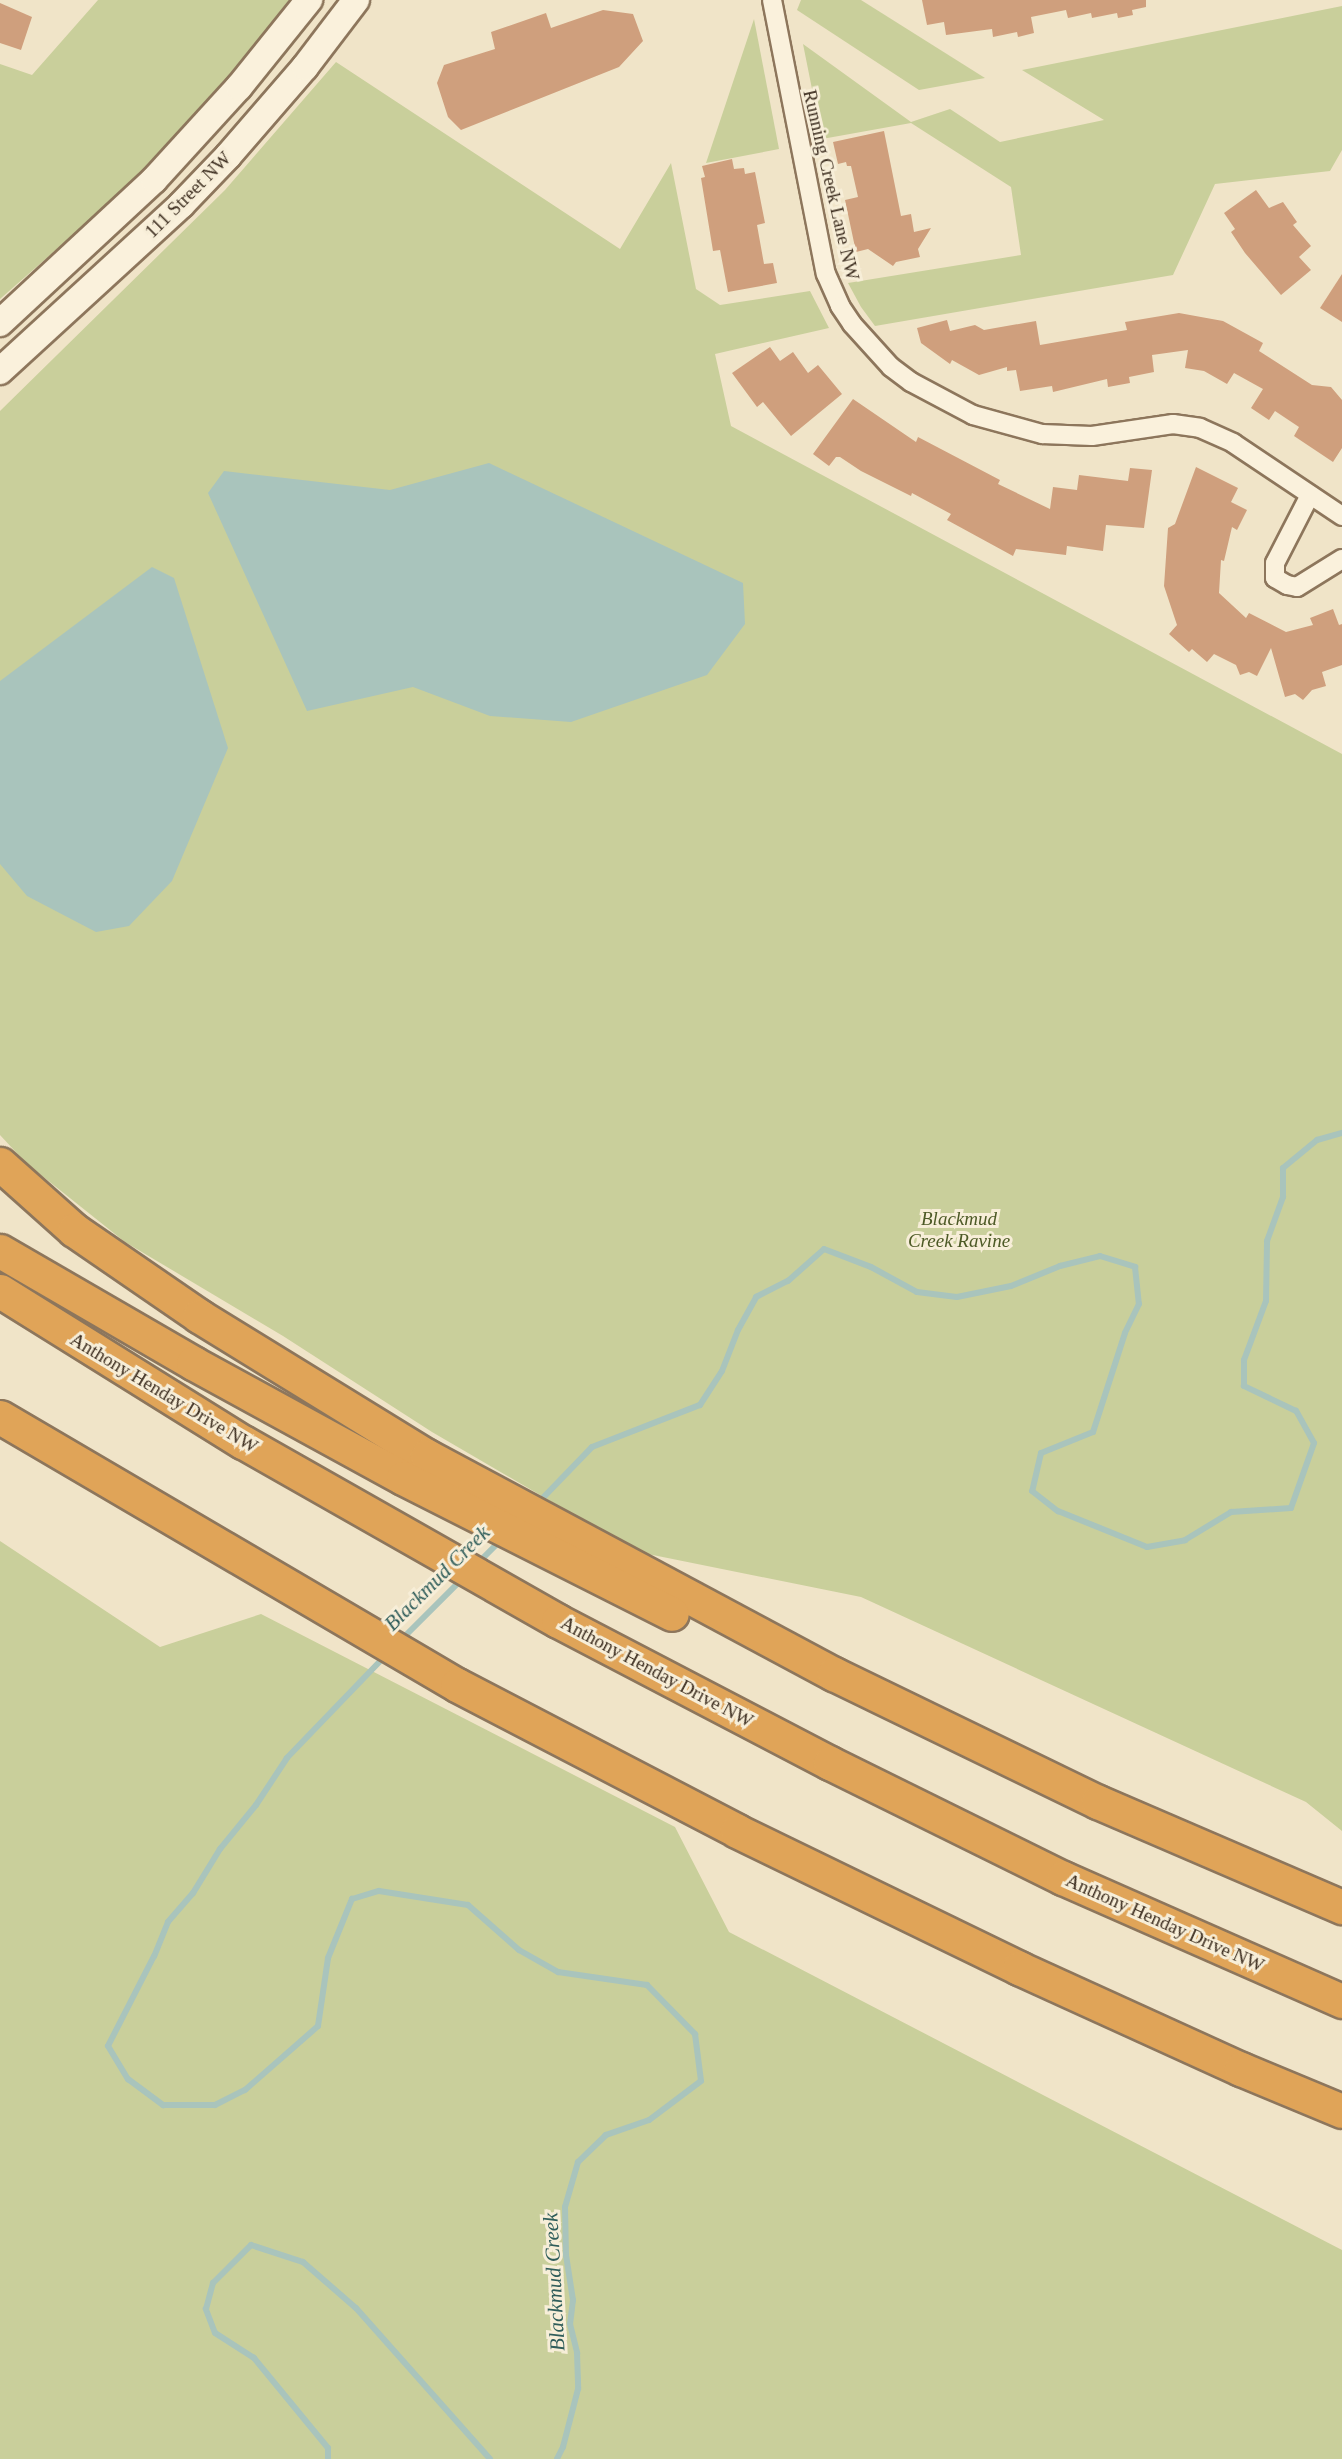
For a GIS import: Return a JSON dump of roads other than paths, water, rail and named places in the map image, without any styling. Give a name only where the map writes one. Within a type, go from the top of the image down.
[{"type":"highway","points":[[0,1164],[74,1230],[199,1316],[618,1575],[758,1654],[1342,1907]]},
{"type":"highway","points":[[0,1251],[193,1363],[403,1478],[618,1575]]},
{"type":"highway","name":"Anthony Henday Drive NW","points":[[0,1291],[243,1442],[558,1621],[830,1763],[1051,1872],[1337,1999]]},
{"type":"highway","points":[[7,1423],[491,1703],[737,1831],[1019,1968],[1241,2069],[1342,2111]]},
{"type":"main road","name":"111 Street NW","points":[[0,323],[154,180],[239,87],[309,0]]},
{"type":"main road","name":"111 Street NW","points":[[0,371],[181,205],[229,156],[298,75],[356,0]]},
{"type":"street","name":"Running Creek Lane NW","points":[[772,0],[827,274],[839,306],[891,367],[911,382],[973,415],[1042,434],[1091,436],[1173,424],[1200,428],[1233,443],[1342,516]]},
{"type":"street","points":[[1311,495],[1275,563],[1275,578],[1297,587],[1342,559]]},
{"type":"water","points":[[489,463],[743,583],[745,624],[707,675],[571,722],[490,716],[413,687],[307,711],[208,493],[224,471],[390,490]]},
{"type":"water","points":[[152,567],[174,578],[228,748],[172,881],[129,926],[96,932],[27,896],[0,864],[0,681]]},
{"type":"waterway","name":"Blackmud Creek","points":[[537,1504],[592,1447],[700,1405],[722,1371],[738,1330],[756,1297],[788,1281],[824,1249],[871,1267],[917,1292],[957,1297],[1011,1286],[1060,1266],[1100,1256],[1135,1267],[1139,1304],[1125,1333],[1093,1432],[1041,1453],[1032,1491],[1058,1511],[1147,1547],[1185,1540],[1231,1512],[1291,1508],[1314,1443],[1296,1411],[1244,1386],[1244,1360],[1266,1301],[1267,1241],[1283,1197],[1283,1168],[1317,1140],[1342,1133]]},
{"type":"waterway","name":"Blackmud Creek","points":[[478,1563],[502,1539]]},
{"type":"waterway","name":"Blackmud Creek","points":[[401,1640],[463,1578]]},
{"type":"waterway","name":"Blackmud Creek","points":[[386,1655],[287,1758],[256,1805],[220,1849],[193,1893],[168,1922],[154,1956],[108,2046],[128,2079],[163,2105],[215,2105],[245,2090],[318,2026],[328,1958],[352,1899],[379,1891],[468,1905],[519,1950],[558,1972],[647,1985],[695,2034],[701,2081],[649,2120],[606,2135],[578,2162],[565,2207],[566,2255],[573,2300],[570,2324],[577,2353],[578,2389],[563,2447],[557,2459]]},
{"type":"waterway","name":"Blackmud Creek","points":[[328,2459],[328,2448],[254,2358],[215,2333],[206,2309],[213,2283],[251,2245],[303,2262],[356,2308],[490,2459]]},
{"type":"park label","name":"Blackmud Creek Ravine","points":[[959,1230]]}]
